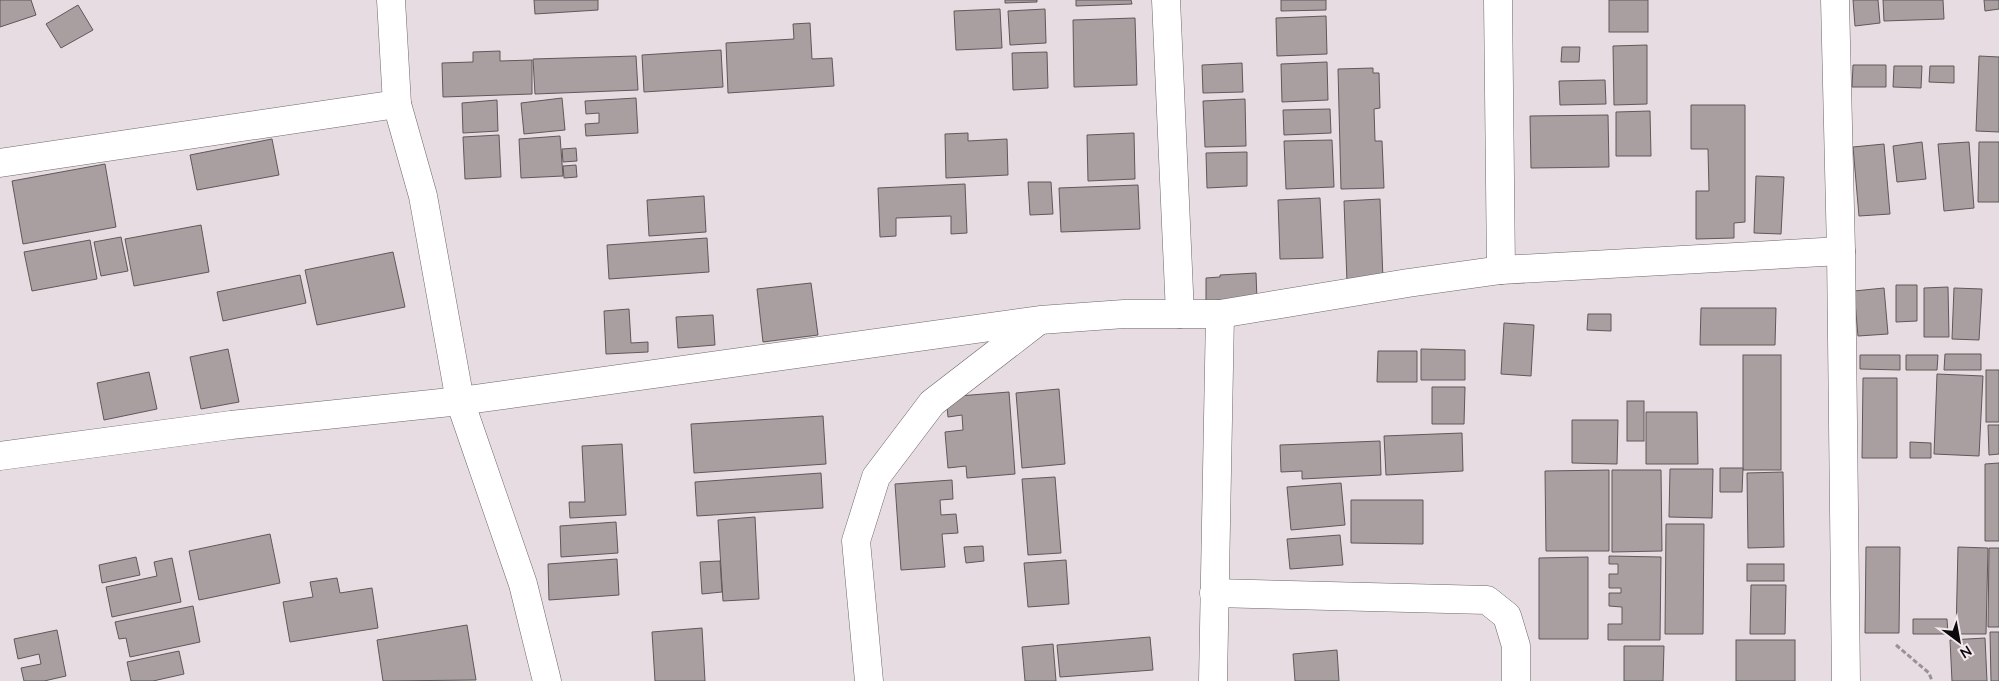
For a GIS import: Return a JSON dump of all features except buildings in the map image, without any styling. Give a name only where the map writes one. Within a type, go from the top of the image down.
[{"type":"street","points":[[391,0],[397,104],[423,196],[460,401],[523,584],[547,681]]},
{"type":"street","points":[[1166,0],[1180,314]]},
{"type":"street","points":[[1498,0],[1501,270]]},
{"type":"street","points":[[1835,0],[1841,251],[1846,681]]},
{"type":"street","points":[[0,163],[397,104]]},
{"type":"street","points":[[0,456],[231,425],[460,401],[1040,320],[1124,314],[1220,314],[1408,283],[1501,270],[1841,251]]},
{"type":"street","points":[[1213,681],[1220,314]]},
{"type":"street","points":[[869,681],[856,541],[876,477],[932,403],[1040,320]]},
{"type":"street","points":[[1214,594],[1487,600],[1506,616],[1516,646],[1516,681]]},
{"type":"path","points":[[1896,645],[1929,673],[1932,681]]}]
